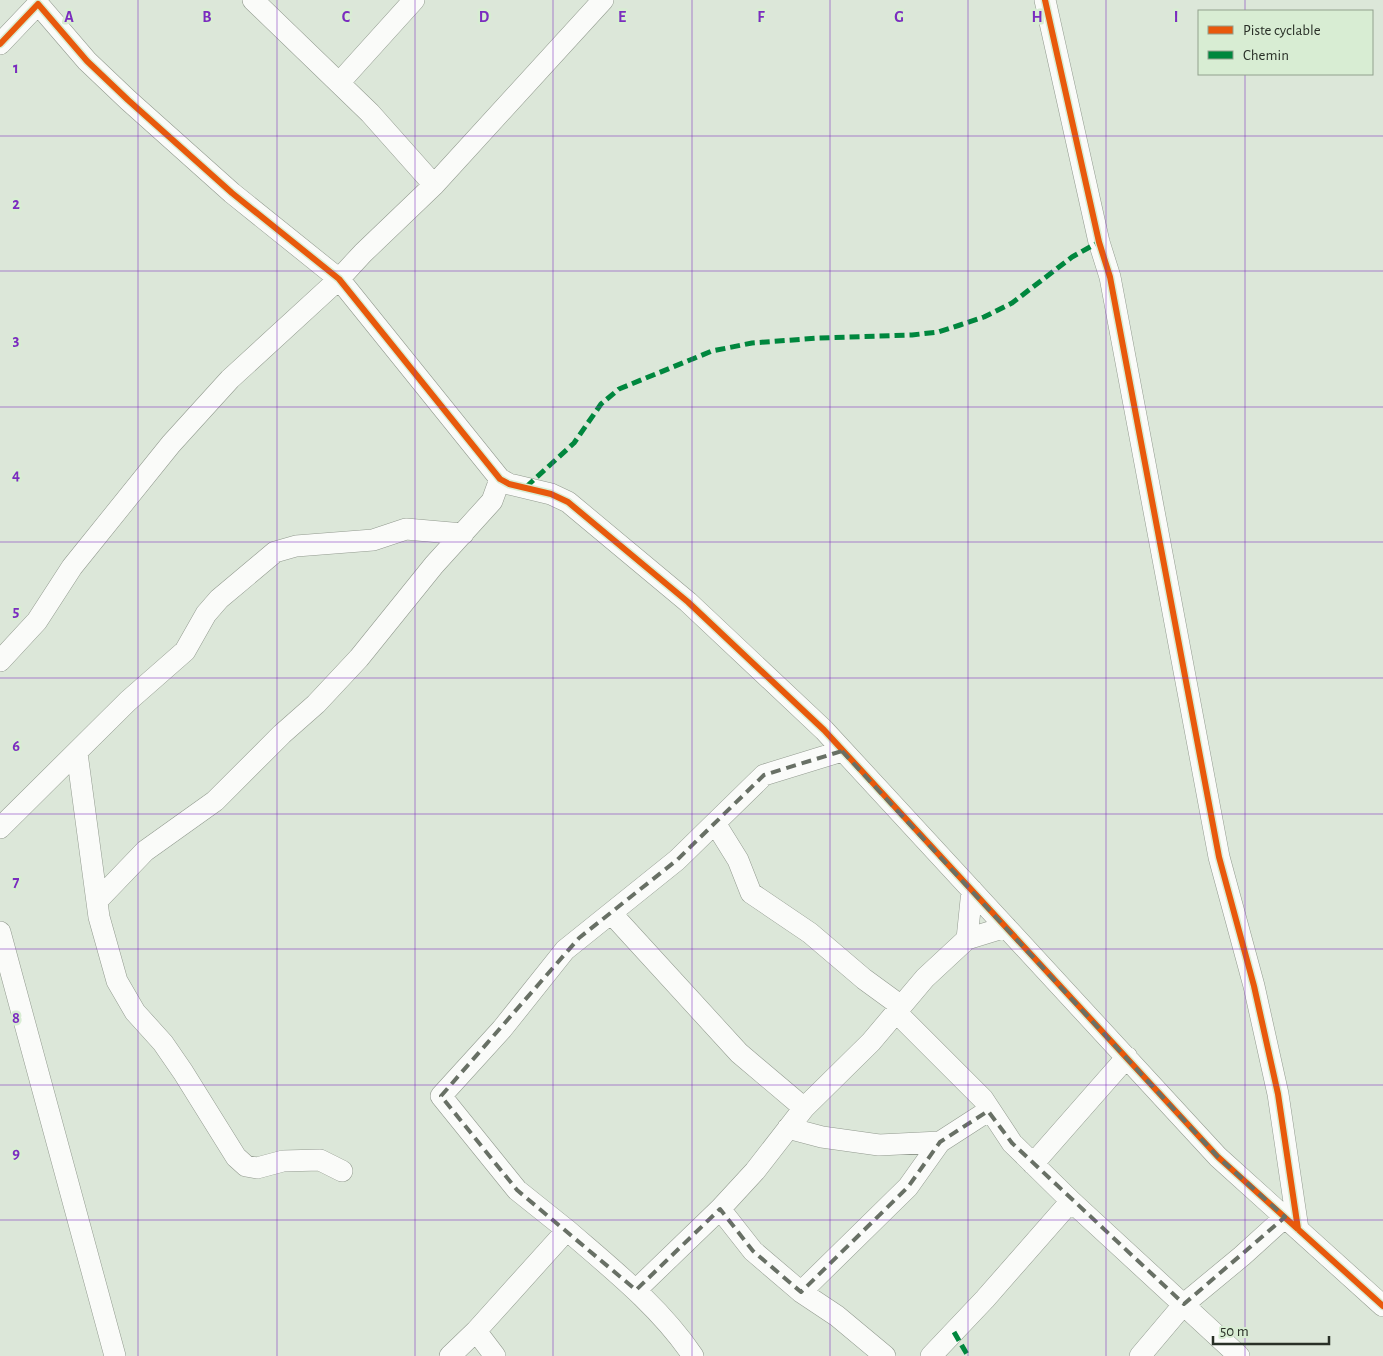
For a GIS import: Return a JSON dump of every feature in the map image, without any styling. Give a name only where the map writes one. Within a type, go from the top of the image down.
[{"type":"street","points":[[254,0],[370,113],[434,185]]},
{"type":"street","points":[[339,83],[414,0]]},
{"type":"street","points":[[0,661],[37,621],[72,567],[171,444],[230,380],[339,278],[434,185],[603,0]]},
{"type":"street","points":[[1045,0],[1100,242],[1110,278],[1219,857],[1254,986],[1278,1094],[1292,1223]]},
{"type":"street","points":[[0,44],[38,1],[87,61],[128,100],[232,193],[339,278],[500,479],[509,484],[551,494],[583,513],[688,602],[824,730],[1218,1157],[1383,1306]]},
{"type":"street","points":[[97,901],[145,850],[215,800],[316,704],[359,658],[434,565],[492,501],[500,479]]},
{"type":"street","points":[[0,828],[128,701],[185,651],[206,614],[219,599],[276,552],[296,546],[373,540],[414,528],[463,534]]},
{"type":"street","points":[[693,1356],[681,1338],[636,1290],[567,1230],[517,1190],[441,1096],[502,1029],[564,950],[677,860],[764,775],[842,751]]},
{"type":"street","points":[[77,753],[97,901],[110,960],[124,996],[183,1072],[236,1157],[246,1166],[257,1168],[283,1161],[320,1160],[342,1171]]},
{"type":"street","points":[[715,823],[738,860],[750,893],[810,933],[899,1009],[982,1099],[988,1111],[1012,1143],[1071,1201],[1239,1356]]},
{"type":"street","points":[[967,939],[972,890]]},
{"type":"street","points":[[610,913],[739,1053],[804,1108]]},
{"type":"street","points":[[636,1290],[720,1209],[755,1171],[804,1108],[871,1042],[925,978],[967,939],[1006,926]]},
{"type":"street","points":[[0,932],[115,1356]]},
{"type":"street","points":[[1034,1164],[1127,1057]]},
{"type":"street","points":[[801,1292],[908,1186],[940,1142],[988,1111]]},
{"type":"street","points":[[788,1128],[822,1137],[879,1145],[940,1142]]},
{"type":"street","points":[[931,1356],[985,1299],[1071,1201]]},
{"type":"street","points":[[720,1209],[752,1251],[801,1292],[837,1316],[885,1356]]},
{"type":"street","points":[[1140,1356],[1184,1304],[1242,1256],[1292,1223]]},
{"type":"street","points":[[450,1356],[476,1331],[567,1230]]},
{"type":"street","points":[[476,1331],[495,1356]]},
{"type":"highlighted area","points":[[842,751],[1218,1157],[1285,1217],[1184,1304],[1012,1143],[988,1111],[940,1142],[908,1187],[801,1292],[753,1251],[720,1209],[636,1290],[517,1190],[441,1096],[579,938],[677,860],[764,775]]},
{"type":"marked path","points":[[526,487],[574,443],[601,404],[619,389],[712,351],[752,343],[938,332],[984,317],[1012,303],[1072,257],[1099,242]]},
{"type":"marked path","points":[[954,1332],[968,1356]]},
{"type":"cycle path","points":[[1045,0],[1099,242],[1110,277],[1219,857],[1254,986],[1278,1094],[1298,1229]]},
{"type":"cycle path","points":[[0,44],[38,4],[87,61],[128,100],[232,193],[339,279],[500,479],[509,484],[551,494],[568,502],[688,602],[824,730],[1218,1157],[1383,1306]]}]
